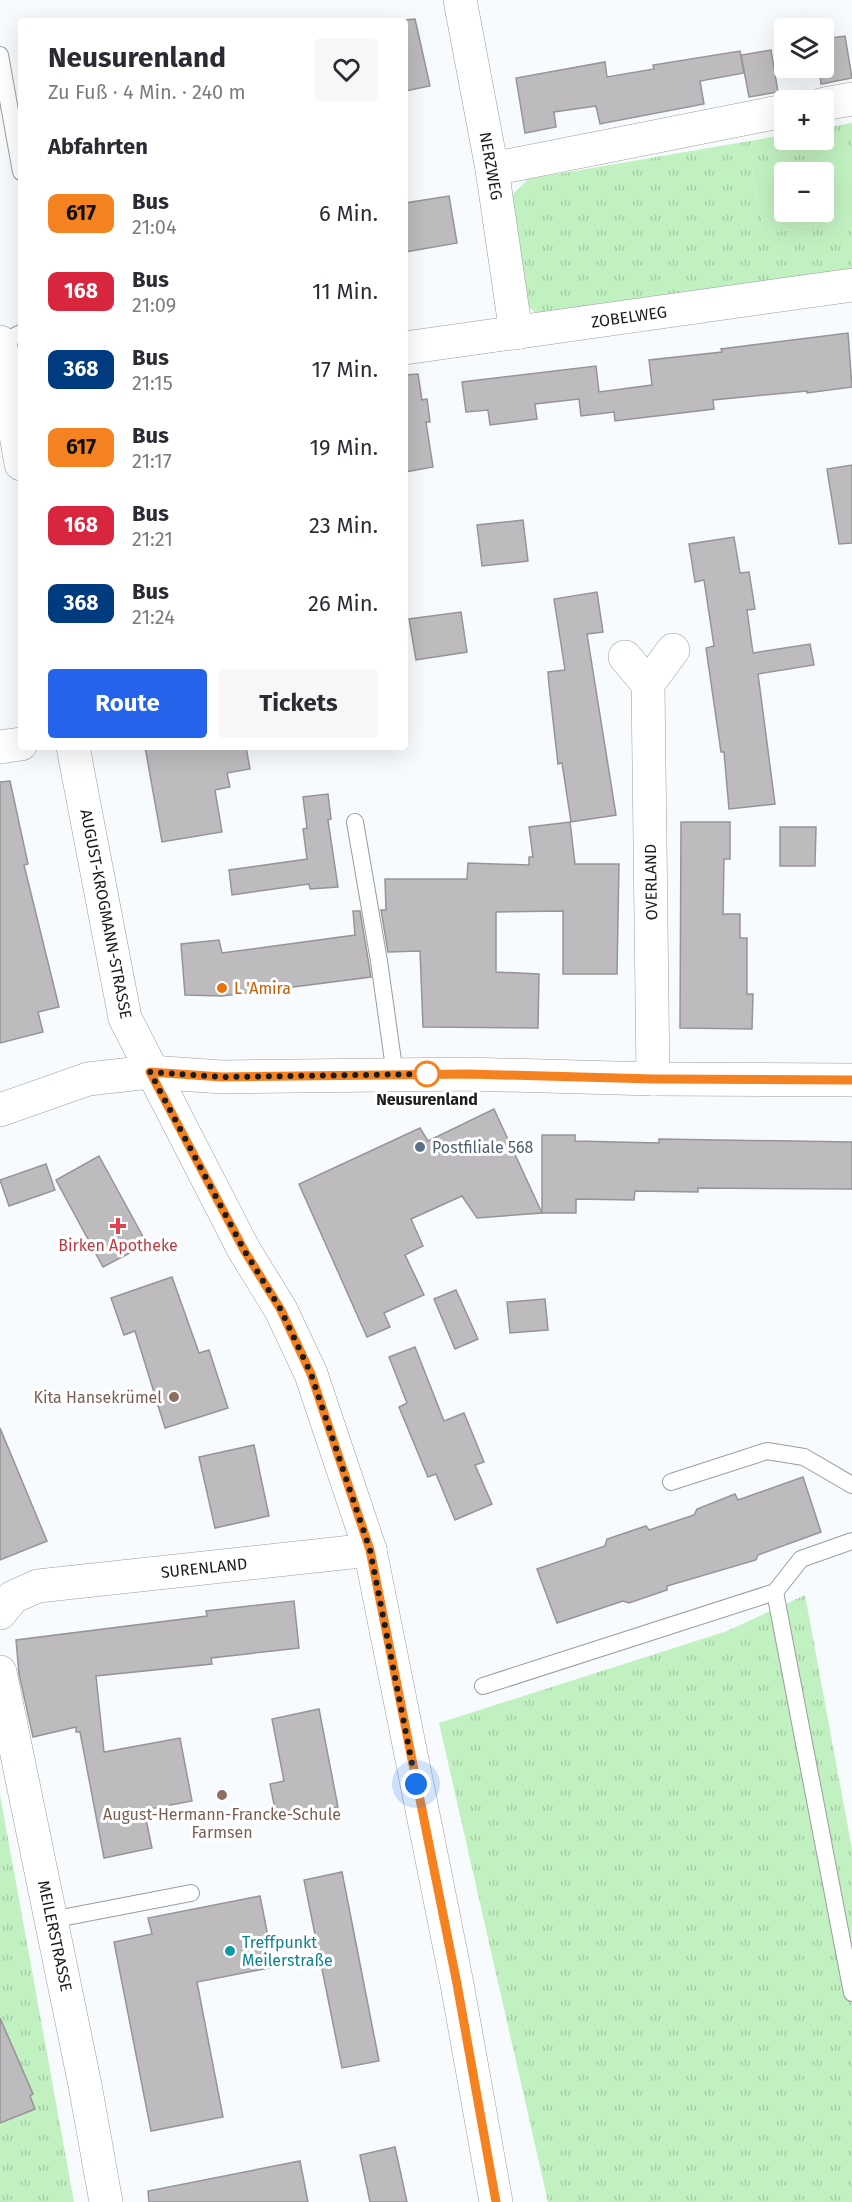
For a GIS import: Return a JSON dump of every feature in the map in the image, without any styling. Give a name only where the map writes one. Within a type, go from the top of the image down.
[{"type":"street","name":"NERZWEG","points":[[460,0],[492,169],[516,333]]},
{"type":"street","points":[[834,102],[852,99]]},
{"type":"street","points":[[492,169],[774,113]]},
{"type":"street","name":"ZOBELWEG","points":[[408,348],[852,285]]},
{"type":"street","points":[[1,354],[16,410],[18,432]]},
{"type":"street","points":[[625,657],[648,684],[673,650]]},
{"type":"street","name":"OVERLAND","points":[[648,684],[653,1079]]},
{"type":"street","points":[[0,747],[18,744]]},
{"type":"street","name":"AUGUST-KROGMANN-STRASSE","points":[[74,750],[125,1018],[150,1072],[244,1250],[281,1310],[306,1364],[370,1550],[457,1984],[496,2202]]},
{"type":"street","points":[[0,1110],[88,1079],[150,1072],[222,1077],[394,1075],[852,1080]]},
{"type":"street","name":"SURENLAND","points":[[0,1613],[13,1597],[38,1586],[370,1550]]},
{"type":"street","name":"MEILERSTRASSE","points":[[0,1672],[85,2085],[106,2202]]},
{"type":"lane","points":[[0,55],[18,155]]},
{"type":"lane","points":[[1,354],[18,336]]},
{"type":"lane","points":[[356,822],[379,961],[394,1075]]},
{"type":"lane","points":[[671,1482],[767,1451],[804,1457],[852,1485]]},
{"type":"lane","points":[[483,1686],[775,1592],[801,1559],[852,1540]]},
{"type":"lane","points":[[775,1592],[852,1993]]},
{"type":"lane","points":[[51,1920],[191,1893]]},
{"type":"green space","points":[[852,123],[852,152],[796,162],[774,162],[774,166],[752,170],[764,234],[852,218],[852,271],[541,317],[526,305],[509,198],[528,179],[774,137],[774,150],[834,150],[834,126]]},
{"type":"green space","points":[[852,152],[852,218],[834,221],[834,162],[793,162]]},
{"type":"green space","points":[[774,165],[774,222],[830,222],[764,234],[752,169]]},
{"type":"green space","points":[[805,1595],[852,1849],[852,2202],[548,2202],[439,1723],[727,1631]]},
{"type":"green space","points":[[0,1795],[74,2202],[0,2202]]},
{"type":"building","points":[[415,19],[430,86],[408,90],[408,20]]},
{"type":"building","points":[[845,36],[852,78],[821,84],[820,78],[834,78],[834,38]]},
{"type":"building","points":[[771,50],[778,90],[749,97],[741,55]]},
{"type":"building","points":[[740,51],[744,73],[700,81],[704,104],[600,124],[596,106],[554,112],[556,127],[525,133],[516,78],[605,62],[607,77],[654,69],[653,65]]},
{"type":"building","points":[[449,196],[457,243],[408,251],[408,203]]},
{"type":"building","points":[[848,333],[852,387],[713,400],[714,409],[615,421],[614,412],[581,416],[579,399],[535,404],[537,419],[490,425],[488,410],[466,412],[462,382],[596,366],[599,392],[652,385],[649,360],[722,352],[721,349]]},
{"type":"building","points":[[418,374],[422,400],[427,399],[430,422],[426,422],[433,467],[408,471],[408,375]]},
{"type":"building","points":[[852,465],[852,543],[839,544],[827,469]]},
{"type":"building","points":[[523,520],[528,561],[482,566],[477,525]]},
{"type":"building","points":[[734,537],[740,573],[749,572],[755,609],[747,610],[753,653],[810,644],[814,665],[758,674],[775,804],[729,809],[724,752],[721,752],[706,648],[714,646],[704,580],[695,582],[689,544]]},
{"type":"building","points":[[597,592],[603,632],[587,634],[616,815],[571,822],[562,763],[558,764],[548,672],[565,670],[554,599]]},
{"type":"building","points":[[461,612],[467,652],[416,660],[409,619]]},
{"type":"building","points":[[146,750],[247,750],[250,769],[227,773],[230,787],[215,790],[222,832],[162,842]]},
{"type":"building","points":[[10,781],[28,864],[24,865],[59,1007],[38,1012],[43,1032],[0,1043],[0,782]]},
{"type":"building","points":[[328,794],[331,819],[328,820],[338,887],[310,889],[309,884],[232,895],[229,870],[307,859],[303,829],[307,828],[303,797]]},
{"type":"building","points":[[570,822],[575,864],[619,864],[617,974],[563,974],[563,911],[496,912],[496,972],[539,974],[538,1028],[423,1027],[420,951],[388,952],[381,910],[386,910],[385,879],[467,879],[468,863],[529,865],[529,857],[533,857],[529,827]]},
{"type":"building","points":[[681,822],[730,822],[730,859],[724,859],[723,914],[740,914],[740,938],[747,938],[747,994],[753,994],[752,1029],[680,1028]]},
{"type":"building","points":[[780,827],[816,827],[815,866],[780,866]]},
{"type":"building","points":[[353,911],[360,911],[371,977],[222,996],[185,995],[181,944],[219,940],[222,953],[355,935]]},
{"type":"building","points":[[494,1109],[542,1213],[477,1218],[462,1196],[411,1219],[423,1246],[405,1255],[424,1295],[384,1313],[390,1327],[367,1337],[299,1184],[420,1128],[428,1141]]},
{"type":"building","points":[[542,1135],[575,1135],[575,1141],[659,1143],[659,1139],[852,1142],[852,1189],[698,1188],[698,1192],[635,1191],[634,1200],[576,1199],[576,1213],[542,1213]]},
{"type":"building","points":[[99,1156],[147,1244],[103,1267],[56,1180]]},
{"type":"building","points":[[46,1164],[55,1190],[9,1206],[0,1180]]},
{"type":"building","points":[[172,1277],[199,1353],[209,1350],[228,1408],[165,1428],[135,1331],[124,1335],[111,1298]]},
{"type":"building","points":[[456,1290],[478,1339],[455,1349],[434,1299]]},
{"type":"building","points":[[545,1299],[548,1330],[510,1333],[507,1302]]},
{"type":"building","points":[[415,1347],[444,1421],[464,1413],[484,1462],[475,1465],[492,1504],[455,1520],[436,1474],[428,1477],[399,1407],[407,1403],[389,1357]]},
{"type":"building","points":[[0,1428],[47,1541],[0,1560]]},
{"type":"building","points":[[254,1445],[269,1516],[215,1528],[199,1457]]},
{"type":"building","points":[[803,1477],[821,1532],[758,1555],[756,1560],[667,1586],[667,1590],[629,1603],[623,1601],[557,1623],[537,1569],[605,1546],[607,1539],[646,1526],[649,1530],[694,1515],[697,1509],[735,1494],[738,1500]]},
{"type":"building","points":[[294,1601],[299,1648],[211,1658],[212,1664],[96,1676],[104,1752],[180,1738],[192,1801],[144,1810],[152,1848],[104,1858],[80,1732],[76,1732],[76,1727],[33,1737],[19,1674],[16,1640],[207,1616],[206,1611]]},
{"type":"building","points":[[319,1709],[338,1807],[277,1819],[270,1784],[284,1781],[272,1719]]},
{"type":"building","points":[[342,1872],[379,2061],[342,2068],[304,1880]]},
{"type":"building","points":[[260,1896],[274,1967],[197,1982],[223,2117],[151,2131],[114,1942],[152,1934],[148,1918]]},
{"type":"building","points":[[0,2018],[33,2094],[30,2096],[35,2109],[0,2123]]},
{"type":"building","points":[[395,2147],[407,2202],[370,2202],[360,2155]]},
{"type":"building","points":[[300,2161],[308,2202],[149,2202],[148,2191]]},
{"type":"bus line","name":"617","points":[[496,2202],[457,1984],[370,1550],[311,1374],[281,1310],[244,1250],[150,1072],[222,1077],[468,1074],[653,1079],[852,1080]]},
{"type":"place","name":"L 'Amira","points":[[222,988]]},
{"type":"place","name":"Neusurenland","points":[[427,1074]]},
{"type":"place","name":"Postfiliale 568","points":[[420,1147]]},
{"type":"place","name":"Birken Apotheke","points":[[118,1226]]},
{"type":"place","name":"Kita Hansekrümel","points":[[174,1397]]},
{"type":"place","name":"August-Hermann-Francke-Schule Farmsen","points":[[222,1795]]},
{"type":"place","name":"Treffpunkt Meilerstraße","points":[[230,1951]]},
{"type":"route","points":[[416,1784],[370,1550],[311,1374],[281,1310],[244,1250],[150,1072],[222,1077],[431,1074],[427,1074]]}]
